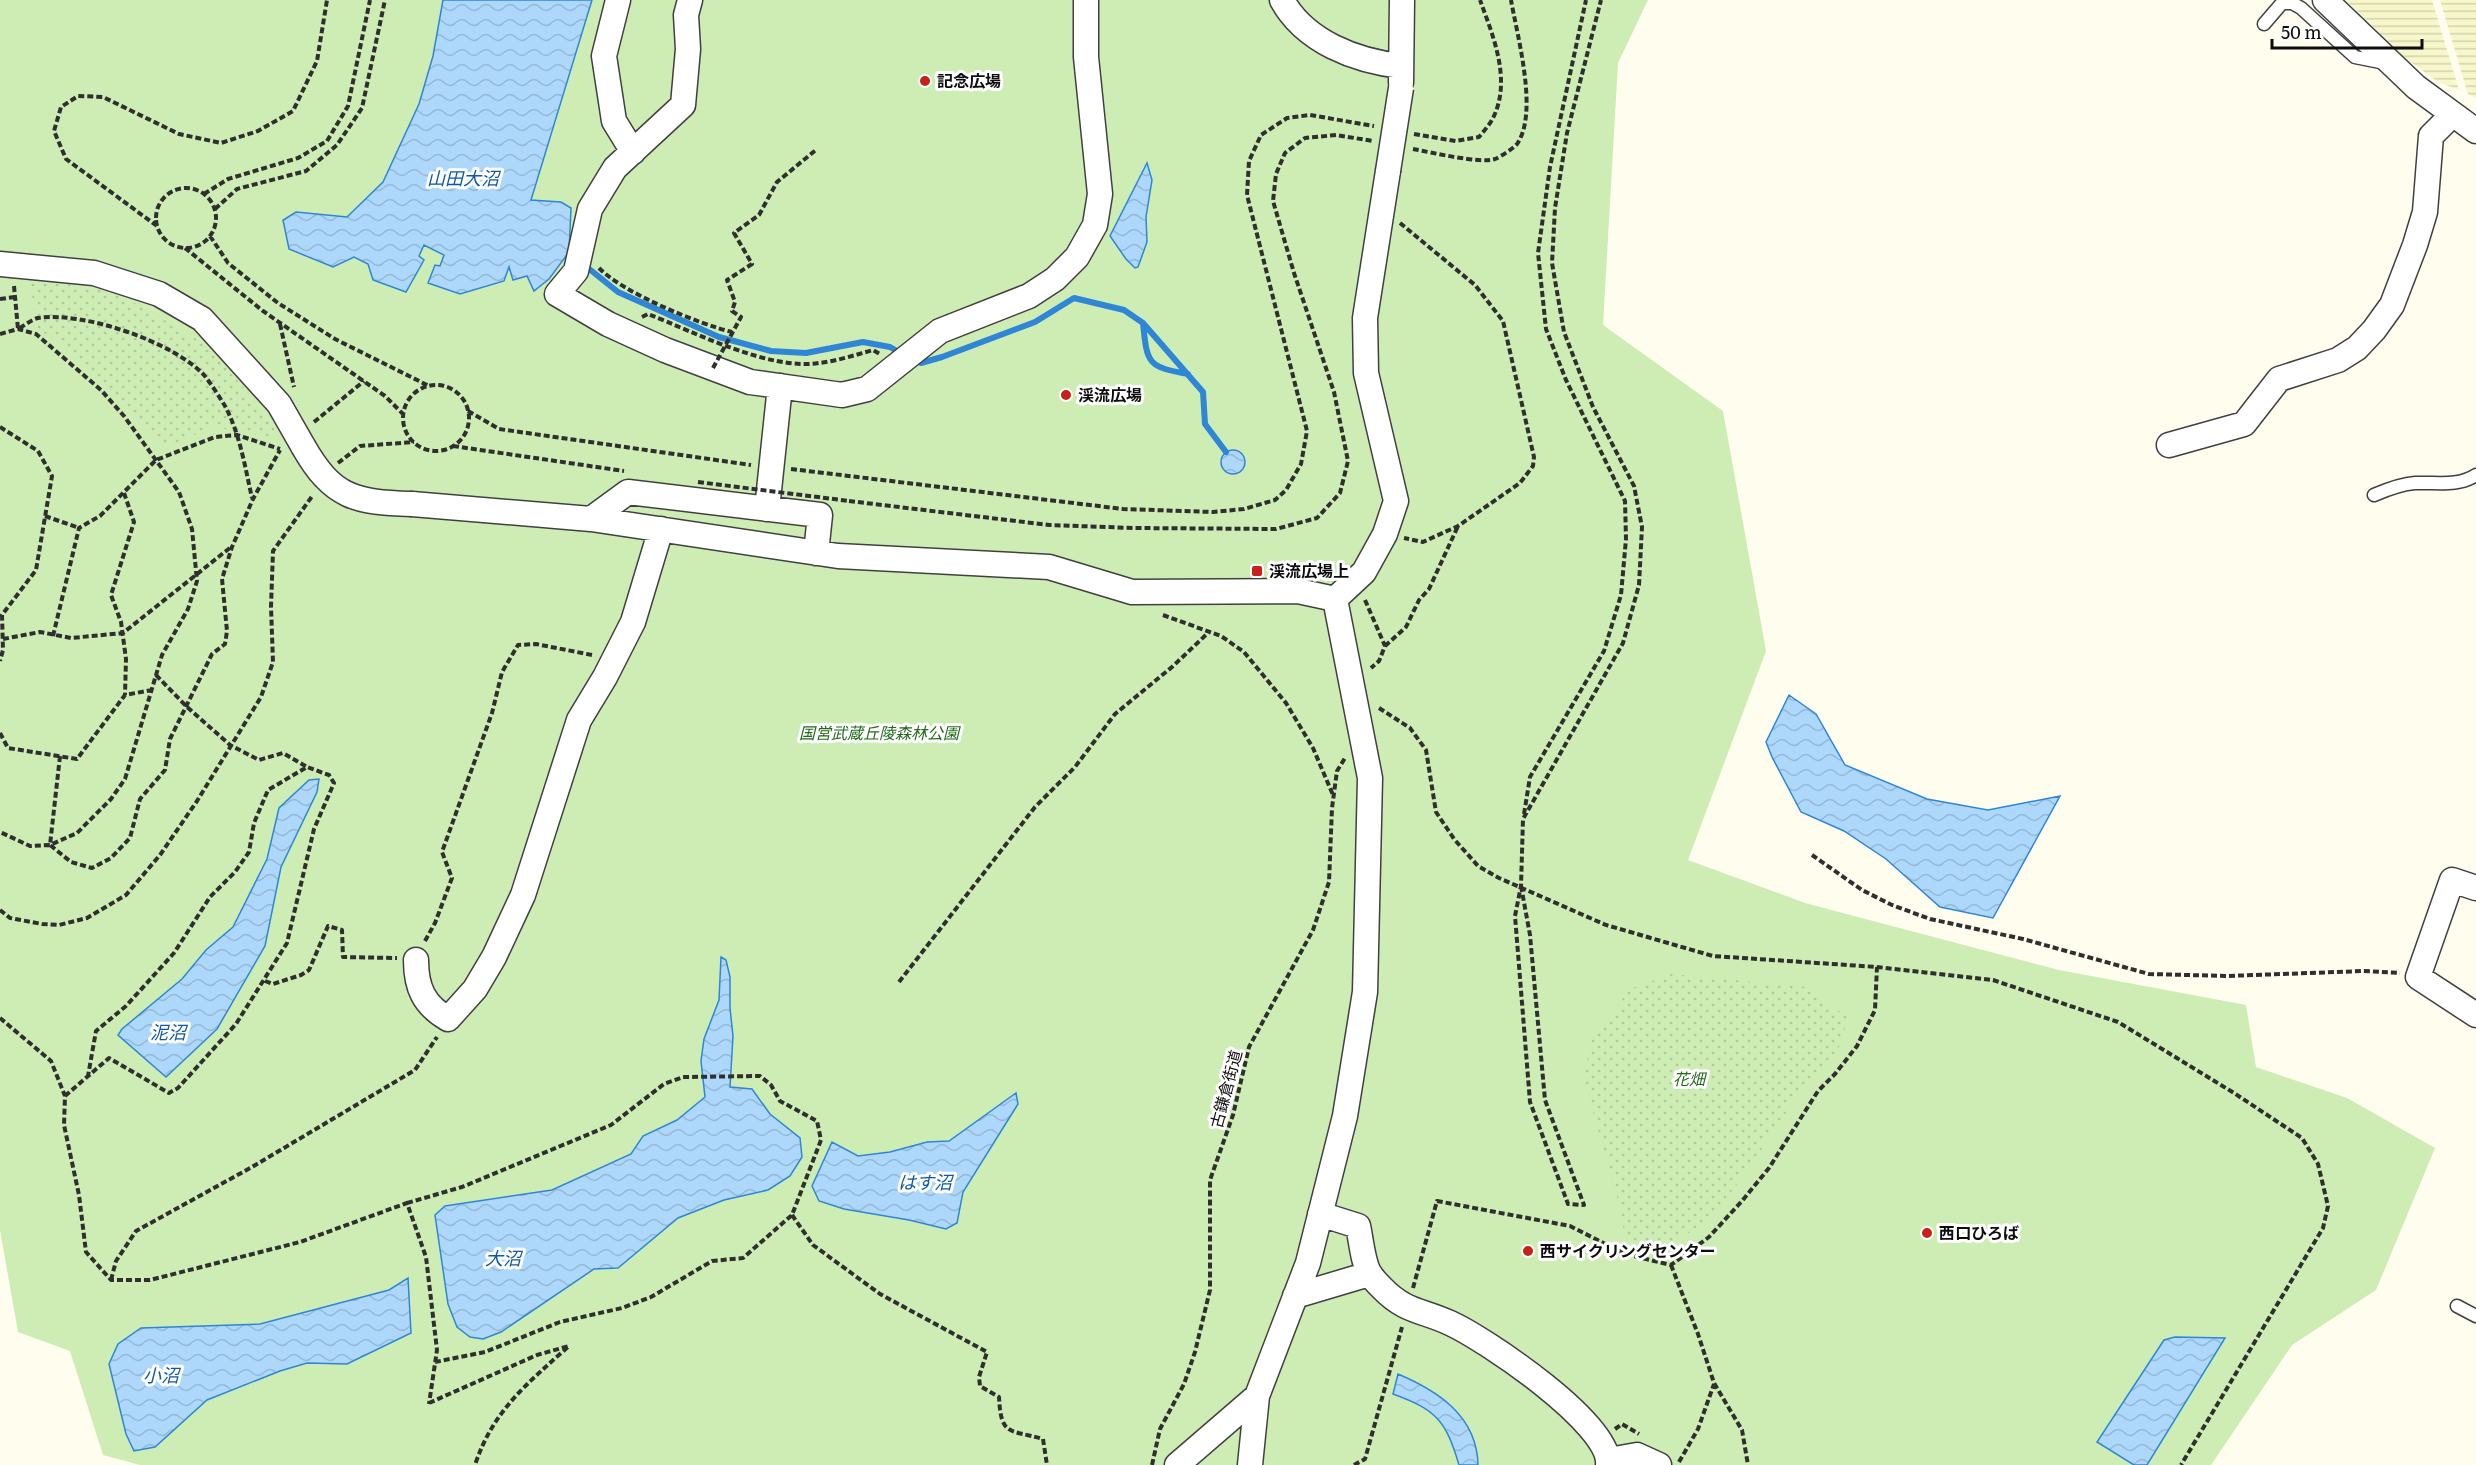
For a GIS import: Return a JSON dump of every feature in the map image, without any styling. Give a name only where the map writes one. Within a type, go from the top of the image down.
[{"type":"street","points":[[618,0],[603,56],[614,121],[633,152]]},
{"type":"street","points":[[690,0],[686,15],[688,49],[683,105],[615,168],[590,209],[579,258],[557,294],[621,330],[665,350],[750,382],[842,395],[867,389],[940,331],[1029,296],[1055,279],[1077,257],[1095,225],[1100,194],[1086,57],[1086,0]]},
{"type":"street","points":[[1282,0],[1289,13],[1343,53],[1377,64],[1401,77]]},
{"type":"street","points":[[1335,599],[1364,572],[1385,534],[1396,501],[1366,373],[1365,318],[1401,77],[1402,0]]},
{"type":"street","points":[[2325,0],[2416,87],[2476,131]]},
{"type":"street","points":[[2169,445],[2244,424],[2279,380],[2338,360],[2357,348],[2374,330],[2392,305],[2425,212],[2431,136],[2453,114]]},
{"type":"street","points":[[6,264],[94,273],[159,294],[202,319],[279,404],[292,437],[314,465],[339,492],[361,501],[591,519],[838,556],[1049,567],[1132,592],[1298,591],[1335,599]]},
{"type":"street","points":[[767,509],[780,386]]},
{"type":"street","points":[[591,519],[628,492],[820,515],[816,553]]},
{"type":"street","points":[[416,960],[416,981],[433,1010],[448,1019],[475,989],[499,947],[523,895],[579,720],[633,622],[661,529]]},
{"type":"street","points":[[1250,1465],[1257,1396],[1308,1263],[1345,1116],[1365,992],[1370,778],[1335,599]]},
{"type":"street","points":[[2476,888],[2452,880],[2418,977],[2476,1015]]},
{"type":"street","points":[[1320,1215],[1358,1226],[1369,1274],[1391,1298],[1407,1308],[1449,1322],[1499,1350],[1522,1367],[1588,1426],[1604,1447],[1609,1462],[1637,1455],[1659,1465]]},
{"type":"street","points":[[1295,1296],[1369,1274]]},
{"type":"street","points":[[1177,1465],[1257,1396]]},
{"type":"lane","points":[[2264,24],[2282,3],[2292,3],[2301,8],[2355,57],[2392,65]]},
{"type":"lane","points":[[2374,495],[2394,487],[2414,483],[2458,483],[2476,475]]},
{"type":"lane","points":[[2457,1306],[2476,1316]]},
{"type":"path","points":[[327,0],[317,61],[293,111],[258,131],[221,143],[179,134],[103,97],[78,96],[61,107],[54,131],[66,159],[157,226],[168,242],[185,248],[280,323],[385,396],[403,414]]},
{"type":"path","points":[[204,194],[228,179],[298,158],[327,141],[348,106],[370,0]]},
{"type":"path","points":[[215,209],[237,189],[306,171],[337,145],[362,108],[385,0]]},
{"type":"path","points":[[1411,133],[1456,141],[1479,137],[1493,118],[1500,94],[1498,50],[1480,0]]},
{"type":"path","points":[[1403,147],[1452,157],[1493,160],[1517,144],[1527,116],[1526,82],[1511,0]]},
{"type":"path","points":[[1521,886],[1530,934],[1545,1100],[1584,1205],[1568,1204],[1530,1102],[1515,916],[1521,886],[1523,819],[1530,777],[1604,651],[1621,595],[1626,539],[1625,501],[1566,380],[1546,329],[1538,253],[1550,167],[1586,0]]},
{"type":"path","points":[[1523,819],[1623,643],[1639,585],[1642,527],[1634,486],[1593,407],[1564,332],[1552,262],[1555,208],[1568,133],[1601,0]]},
{"type":"path","points":[[782,468],[1123,509],[1213,512],[1244,508],[1275,500],[1286,490],[1301,464],[1307,432],[1246,195],[1248,161],[1261,135],[1287,118],[1310,115],[1377,127]]},
{"type":"path","points":[[687,480],[1049,525],[1276,529],[1317,518],[1340,493],[1348,461],[1334,392],[1293,273],[1273,201],[1276,174],[1285,153],[1305,138],[1336,135],[1383,143]]},
{"type":"path","points":[[713,368],[741,317],[732,311],[735,302],[727,280],[752,264],[734,233],[759,215],[777,182],[817,149]]},
{"type":"path","points":[[157,226],[158,208],[168,193],[186,188],[204,194],[215,209],[214,227],[210,236],[203,242],[185,248]]},
{"type":"path","points":[[1382,207],[1475,285],[1503,321],[1534,457],[1533,466],[1520,483],[1458,526],[1424,542],[1385,534]]},
{"type":"path","points":[[210,236],[228,263],[278,303],[335,339],[429,386],[449,388],[464,401],[469,421],[466,431],[453,446]]},
{"type":"path","points":[[579,258],[632,290],[702,325],[732,333]]},
{"type":"path","points":[[6,264],[15,297],[18,329]]},
{"type":"path","points":[[0,299],[15,297]]},
{"type":"path","points":[[621,330],[648,314],[745,353],[780,361],[817,364],[873,350],[900,364]]},
{"type":"path","points":[[0,334],[18,329],[37,318],[88,320],[132,333],[173,353],[203,375],[225,406],[237,435],[253,499]]},
{"type":"path","points":[[280,323],[295,394],[292,437]]},
{"type":"path","points":[[0,832],[30,846],[50,845],[77,833],[111,799],[125,779],[162,656],[188,609],[197,581],[192,529],[179,492],[101,390],[36,334],[18,329]]},
{"type":"path","points":[[50,845],[71,862],[92,868],[111,858],[130,838],[140,799],[165,770],[170,739],[212,654],[225,644],[227,631],[222,579],[232,547],[253,499],[292,437],[364,381]]},
{"type":"path","points":[[429,386],[412,396],[403,414],[407,434],[423,448],[433,450],[453,446],[628,471]]},
{"type":"path","points":[[468,411],[499,429],[758,466]]},
{"type":"path","points":[[0,427],[38,451],[52,476],[36,570],[2,615],[3,650],[0,661]]},
{"type":"path","points":[[53,636],[80,528],[100,516],[156,460],[215,437],[237,435],[292,437]]},
{"type":"path","points":[[333,470],[339,462],[360,446],[414,442]]},
{"type":"path","points":[[0,733],[8,748],[77,759],[125,695],[126,659],[123,633],[111,595],[134,522],[124,493]]},
{"type":"path","points":[[0,910],[10,918],[59,925],[87,918],[126,895],[160,855],[197,801],[261,697],[273,662],[271,607],[273,551],[315,493]]},
{"type":"path","points":[[45,516],[80,528]]},
{"type":"path","points":[[1458,526],[1429,589],[1419,600],[1406,627],[1385,646],[1379,660],[1353,690],[1410,728],[1426,750],[1436,812],[1454,839],[1478,866],[1499,878],[1606,926],[1713,956],[1877,967],[1993,980],[2118,1022],[2234,1093],[2302,1138],[2318,1164],[2328,1206],[2323,1228],[2181,1465]]},
{"type":"path","points":[[3,639],[40,632],[71,638],[123,633],[232,547]]},
{"type":"path","points":[[1356,579],[1385,646]]},
{"type":"path","points":[[1132,592],[1158,613],[1221,636],[1244,652],[1286,703],[1312,748],[1333,796]]},
{"type":"path","points":[[899,982],[1035,807],[1075,767],[1115,714],[1172,667],[1209,632]]},
{"type":"path","points":[[265,981],[273,984],[309,970],[328,926],[342,930],[343,957],[416,960],[418,951],[435,923],[452,878],[442,852],[492,713],[501,672],[518,645],[536,644],[614,660]]},
{"type":"path","points":[[65,1096],[109,1058],[169,1093],[178,1088],[236,1024],[287,944],[314,829],[334,783],[329,774],[307,767],[283,753],[259,760],[230,746],[156,675]]},
{"type":"path","points":[[125,695],[152,690]]},
{"type":"path","name":"古鎌倉街道","points":[[1152,1465],[1160,1429],[1184,1384],[1195,1352],[1210,1290],[1210,1180],[1233,1115],[1249,1047],[1313,930],[1329,882],[1336,771],[1361,731]]},
{"type":"path","points":[[50,845],[60,756]]},
{"type":"path","points":[[88,1076],[96,1030],[126,1006],[174,953],[210,897],[236,872],[249,852],[254,823],[268,790],[307,767]]},
{"type":"path","points":[[1812,855],[1862,890],[1892,905],[1930,919],[2023,939],[2149,974],[2227,976],[2392,971],[2418,977]]},
{"type":"path","points":[[1354,1465],[1365,1459],[1437,1201],[1570,1226],[1625,1254],[1671,1265],[1709,1237],[1742,1201],[1769,1168],[1818,1091],[1857,1046],[1875,1010],[1877,967]]},
{"type":"path","points":[[0,1018],[51,1061],[65,1096],[64,1125],[79,1195],[86,1252],[111,1280],[150,1280],[300,1242],[407,1203],[462,1187],[611,1125],[664,1084],[683,1077],[760,1076],[771,1085],[780,1101],[817,1121],[821,1140],[792,1215],[743,1258],[712,1261],[651,1297],[622,1308],[560,1322],[484,1352],[435,1362]]},
{"type":"path","points":[[111,1280],[116,1261],[136,1231],[252,1167],[415,1070],[448,1019]]},
{"type":"path","points":[[407,1203],[426,1257],[437,1350],[429,1404],[537,1355],[569,1346],[516,1393],[491,1427],[475,1465]]},
{"type":"path","points":[[792,1215],[813,1245],[880,1294],[987,1352],[979,1377],[980,1386],[999,1397],[1000,1421],[1006,1429],[1043,1439],[1047,1465]]},
{"type":"path","points":[[1671,1265],[1714,1383],[1742,1430],[1748,1465]]},
{"type":"path","points":[[1678,1465],[1698,1429],[1714,1383]]},
{"type":"green space","name":"国営武蔵丘陵森林公園","points":[[0,0],[1648,0],[1618,63],[1603,325],[1723,411],[1766,651],[1688,860],[1805,903],[2059,970],[2246,1005],[2256,1067],[2347,1098],[2435,1148],[2376,1290],[2292,1345],[2211,1465],[140,1465],[103,1455],[70,1351],[18,1332],[0,1230]]},
{"type":"green space","points":[[2346,0],[2432,0],[2459,90],[2438,82],[2404,57]]},
{"type":"green space","points":[[2440,0],[2476,0],[2476,98],[2468,94]]},
{"type":"green space","points":[[29,278],[105,290],[139,305],[205,344],[277,426],[272,437],[214,427],[167,446],[158,444],[87,367],[38,329]]},
{"type":"green space","name":"花畑","points":[[1672,974],[1807,987],[1848,1018],[1837,1050],[1807,1082],[1747,1170],[1712,1214],[1693,1230],[1675,1240],[1662,1243],[1638,1242],[1625,1238],[1620,1207],[1583,1076],[1592,1040],[1630,989]]},
{"type":"water","name":"山田大沼","points":[[443,0],[592,0],[531,200],[561,202],[571,208],[569,252],[549,279],[534,291],[527,276],[513,280],[509,267],[504,281],[460,294],[428,283],[435,265],[440,266],[444,255],[424,245],[419,256],[424,260],[406,292],[373,280],[368,264],[354,257],[333,267],[289,249],[283,220],[296,212],[347,217],[383,182],[419,104],[433,56]]},
{"type":"water","points":[[1147,163],[1152,180],[1146,217],[1147,242],[1138,267],[1135,268],[1110,236]]},
{"type":"water","points":[[1233,450],[1242,453],[1245,462],[1242,471],[1233,474],[1224,471],[1221,462],[1224,453]]},
{"type":"water","points":[[1789,695],[1816,714],[1845,765],[1927,799],[1988,810],[2060,796],[1993,918],[1940,907],[1886,859],[1844,831],[1801,812],[1766,742]]},
{"type":"water","name":"泥沼","points":[[319,779],[317,792],[281,867],[265,946],[217,1029],[166,1077],[118,1035],[122,1029],[182,979],[206,950],[233,927],[267,859],[279,808],[309,780]]},
{"type":"water","name":"大沼","points":[[721,957],[726,960],[730,977],[733,1036],[730,1087],[752,1089],[770,1114],[800,1138],[802,1157],[790,1176],[768,1190],[724,1200],[678,1218],[618,1268],[594,1269],[501,1332],[483,1339],[470,1337],[457,1327],[448,1304],[435,1215],[445,1206],[552,1190],[631,1154],[643,1136],[677,1120],[705,1097],[701,1061],[704,1039],[719,1000]]},
{"type":"water","name":"はす沼","points":[[1016,1093],[1018,1104],[963,1192],[957,1223],[946,1229],[844,1209],[819,1201],[812,1186],[832,1142],[858,1156],[890,1152],[927,1142],[949,1141]]},
{"type":"water","name":"小沼","points":[[408,1278],[411,1333],[347,1364],[307,1363],[280,1371],[207,1400],[155,1447],[134,1451],[126,1434],[109,1364],[118,1344],[141,1328],[260,1324],[389,1290]]},
{"type":"water","points":[[2175,1337],[2225,1338],[2147,1465],[2134,1465],[2097,1442],[2164,1340]]},
{"type":"water","points":[[1398,1374],[1441,1397],[1463,1419],[1471,1432],[1478,1465],[1459,1465],[1444,1427],[1438,1419],[1420,1406],[1393,1394]]},
{"type":"waterway","points":[[583,264],[618,292],[719,337],[771,351],[806,353],[863,342],[890,347],[897,351]]},
{"type":"waterway","points":[[915,359],[921,363],[942,357],[1035,322],[1074,298],[1124,310],[1143,323],[1203,392],[1205,424],[1226,452]]},
{"type":"waterway","points":[[1143,323],[1146,347],[1152,361],[1164,369],[1188,374]]},
{"type":"place","name":"記念広場","points":[[925,81]]},
{"type":"place","name":"渓流広場","points":[[1066,395]]},
{"type":"place","name":"渓流広場上","points":[[1257,571]]},
{"type":"place","name":"西口ひろば","points":[[1927,1233]]},
{"type":"place","name":"西サイクリングセンター","points":[[1528,1251]]}]
